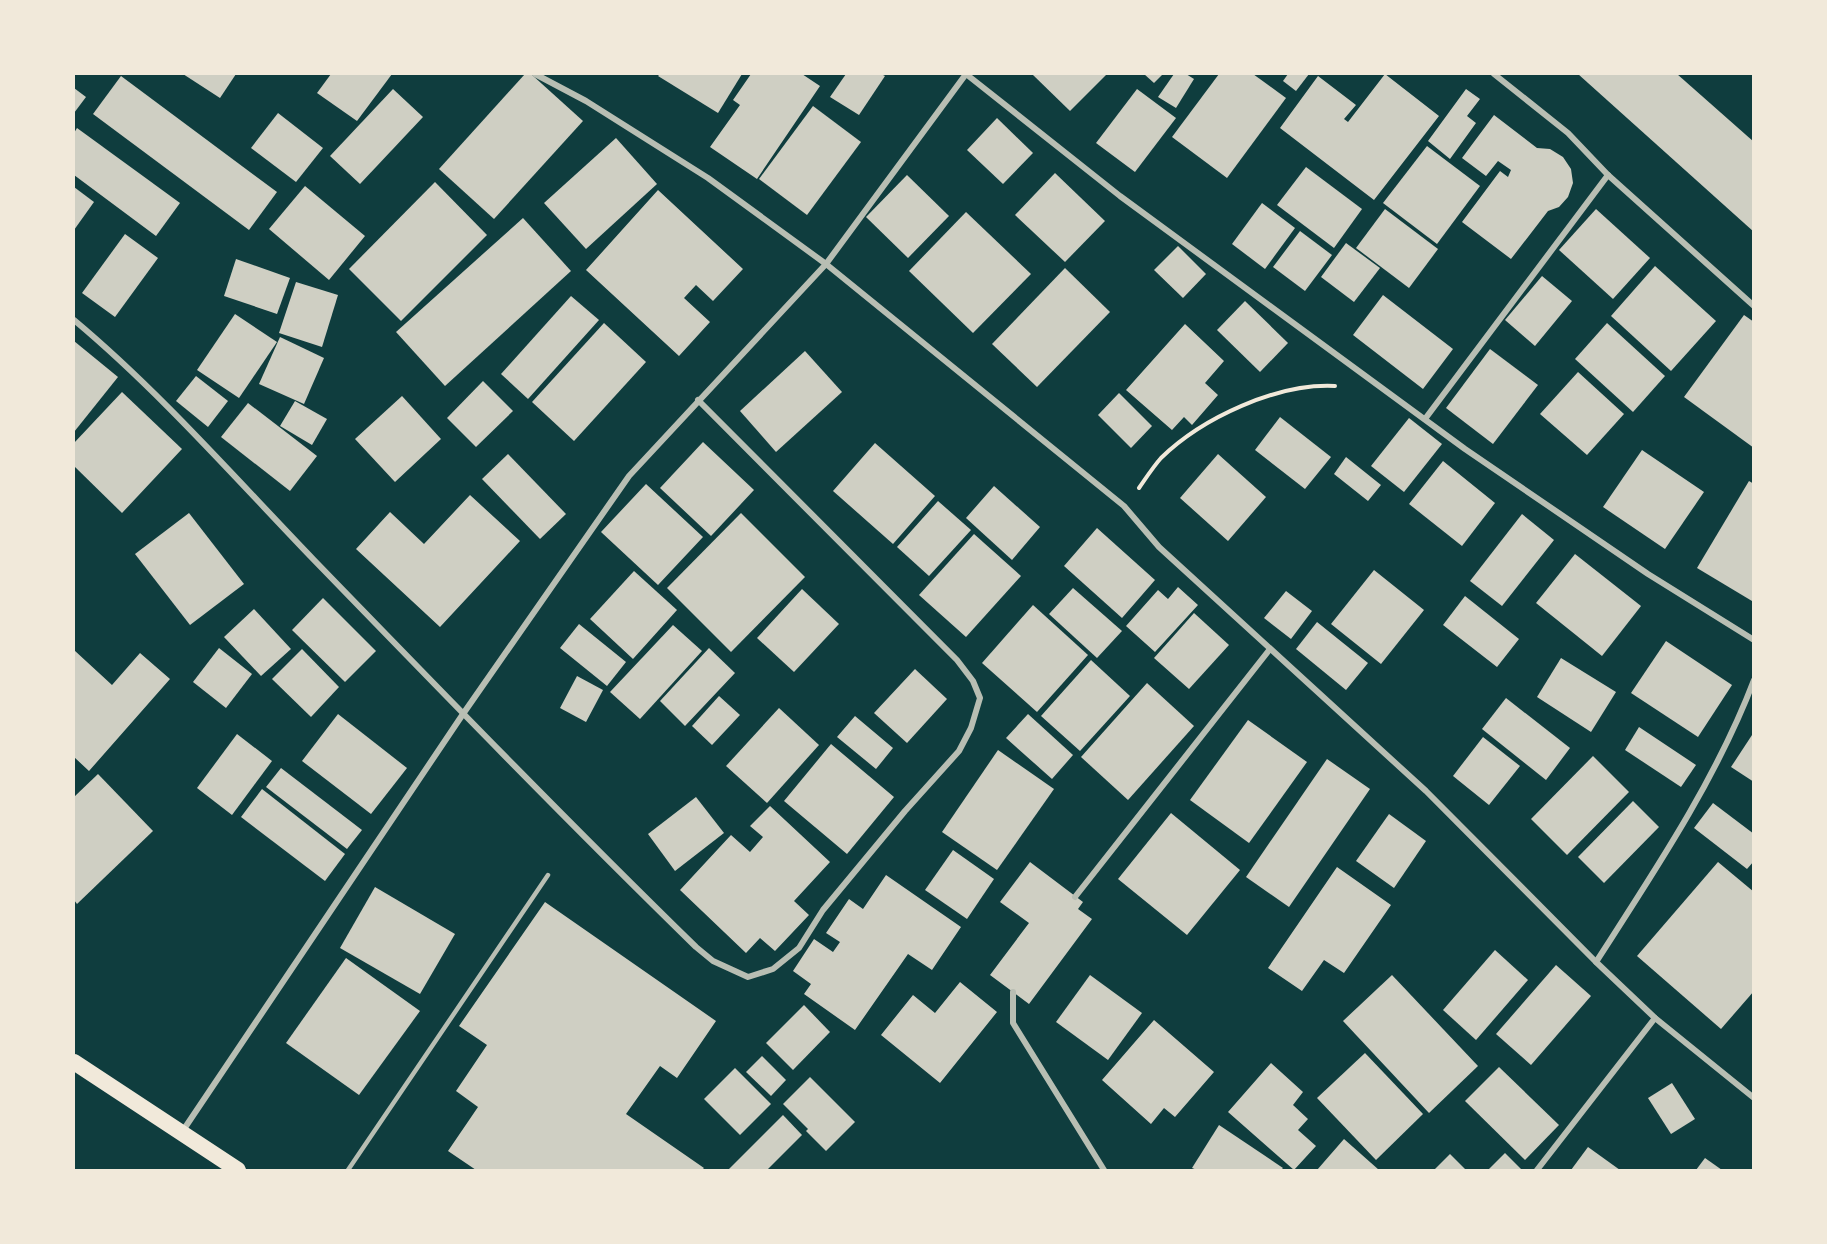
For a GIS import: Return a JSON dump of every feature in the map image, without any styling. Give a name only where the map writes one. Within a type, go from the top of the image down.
[{"type":"highway","points":[[74,1062],[238,1170]]},
{"type":"street","points":[[535,74],[586,101],[708,178],[826,264],[1124,506],[1159,547],[1426,791],[1655,1018],[1754,1098]]},
{"type":"street","points":[[182,1132],[463,714],[629,476],[826,264],[966,74],[1120,196],[1465,449],[1648,574],[1754,640]]},
{"type":"street","points":[[1494,74],[1568,133],[1608,175],[1754,306]]},
{"type":"street","points":[[1425,419],[1608,175]]},
{"type":"street","points":[[74,320],[158,398],[463,714],[696,947],[712,961],[748,977],[773,969],[799,948],[823,910],[905,811],[959,751],[971,728],[980,698],[973,681],[957,660],[698,400]]},
{"type":"street","points":[[1075,897],[1270,649]]},
{"type":"street","points":[[1596,962],[1644,887],[1720,759],[1754,680]]},
{"type":"street","points":[[1013,992],[1012,1023],[1104,1170]]},
{"type":"street","points":[[1537,1170],[1655,1018]]},
{"type":"lane","points":[[348,1170],[548,875]]},
{"type":"path","points":[[1124,506],[1161,458],[1208,421],[1264,396],[1323,385],[1383,388]]},
{"type":"building","points":[[183,74],[236,74],[220,98]]},
{"type":"building","points":[[331,74],[392,74],[357,121],[317,93]]},
{"type":"building","points":[[525,74],[531,74],[583,121],[494,219],[439,169]]},
{"type":"building","points":[[660,74],[742,74],[718,113],[658,76]]},
{"type":"building","points":[[751,74],[802,74],[820,86],[757,179],[710,147],[740,105],[733,100]]},
{"type":"building","points":[[846,74],[885,76],[859,115],[830,97]]},
{"type":"building","points":[[1032,74],[1107,74],[1070,111]]},
{"type":"building","points":[[1144,74],[1163,74],[1154,83]]},
{"type":"building","points":[[1174,74],[1186,74],[1194,79],[1176,108],[1158,97]]},
{"type":"building","points":[[1219,74],[1253,74],[1286,98],[1227,178],[1172,137]]},
{"type":"building","points":[[1288,74],[1309,74],[1296,91],[1283,81]]},
{"type":"building","points":[[1385,74],[1439,116],[1374,200],[1280,128],[1318,76],[1356,105],[1344,119],[1348,122]]},
{"type":"building","points":[[1578,74],[1677,74],[1754,142],[1754,232]]},
{"type":"building","points":[[121,76],[277,192],[249,230],[93,114]]},
{"type":"building","points":[[74,88],[86,97],[74,113]]},
{"type":"building","points":[[393,89],[423,117],[360,184],[330,156]]},
{"type":"building","points":[[1137,89],[1176,118],[1135,172],[1096,143]]},
{"type":"building","points":[[1466,89],[1480,99],[1467,116],[1476,123],[1450,159],[1428,141]]},
{"type":"building","points":[[813,106],[861,142],[807,215],[759,179]]},
{"type":"building","points":[[278,113],[323,148],[296,182],[251,148]]},
{"type":"building","points":[[1494,115],[1537,148],[1550,149],[1563,157],[1571,169],[1573,183],[1568,197],[1559,207],[1548,211],[1511,259],[1462,222],[1500,171],[1508,177],[1511,170],[1498,161],[1486,176],[1462,158]]},
{"type":"building","points":[[997,118],[1033,153],[1003,184],[967,150]]},
{"type":"building","points":[[77,128],[180,203],[156,236],[74,175],[74,133]]},
{"type":"building","points":[[616,138],[657,184],[586,249],[544,203]]},
{"type":"building","points":[[1427,146],[1480,186],[1437,244],[1383,203]]},
{"type":"building","points":[[1306,167],[1362,209],[1334,248],[1277,205]]},
{"type":"building","points":[[1055,173],[1105,221],[1065,262],[1015,215]]},
{"type":"building","points":[[907,175],[949,216],[908,258],[866,217]]},
{"type":"building","points":[[435,182],[487,235],[401,321],[349,269]]},
{"type":"building","points":[[305,186],[365,236],[329,280],[269,229]]},
{"type":"building","points":[[74,187],[94,202],[74,230]]},
{"type":"building","points":[[658,190],[743,269],[713,301],[696,285],[684,298],[710,322],[679,356],[586,270]]},
{"type":"building","points":[[1262,203],[1295,228],[1265,269],[1232,244]]},
{"type":"building","points":[[1385,209],[1438,249],[1409,288],[1356,248]]},
{"type":"building","points":[[1596,209],[1650,258],[1613,299],[1559,250]]},
{"type":"building","points":[[966,212],[1031,274],[973,333],[909,271]]},
{"type":"building","points":[[523,218],[571,271],[445,386],[396,332]]},
{"type":"building","points":[[1300,231],[1332,255],[1305,291],[1273,267]]},
{"type":"building","points":[[125,234],[158,258],[115,317],[82,293]]},
{"type":"building","points":[[1346,243],[1380,268],[1354,302],[1321,277]]},
{"type":"building","points":[[1178,246],[1206,274],[1183,298],[1154,270]]},
{"type":"building","points":[[236,259],[290,278],[277,314],[224,296]]},
{"type":"building","points":[[1655,266],[1716,321],[1671,371],[1611,316]]},
{"type":"building","points":[[1065,268],[1110,312],[1037,387],[992,344]]},
{"type":"building","points":[[1542,276],[1572,301],[1535,346],[1505,320]]},
{"type":"building","points":[[296,282],[338,295],[322,347],[279,333]]},
{"type":"building","points":[[1383,295],[1453,349],[1423,389],[1353,335]]},
{"type":"building","points":[[571,296],[599,320],[528,399],[501,374]]},
{"type":"building","points":[[1245,301],[1288,343],[1260,372],[1217,330]]},
{"type":"building","points":[[235,314],[277,342],[239,398],[197,370]]},
{"type":"building","points":[[1744,315],[1754,322],[1754,448],[1684,397]]},
{"type":"building","points":[[604,323],[646,362],[574,441],[532,402]]},
{"type":"building","points":[[1607,323],[1665,376],[1633,412],[1575,359]]},
{"type":"building","points":[[1185,324],[1224,361],[1205,383],[1218,395],[1192,425],[1184,417],[1172,430],[1126,390]]},
{"type":"building","points":[[280,337],[324,358],[304,404],[259,384]]},
{"type":"building","points":[[74,341],[118,377],[74,432]]},
{"type":"building","points":[[1490,349],[1538,385],[1493,444],[1446,408]]},
{"type":"building","points":[[805,351],[842,392],[776,452],[740,411]]},
{"type":"building","points":[[1578,372],[1624,414],[1587,455],[1540,414]]},
{"type":"building","points":[[196,376],[228,401],[208,427],[176,401]]},
{"type":"building","points":[[483,381],[513,411],[476,447],[447,418]]},
{"type":"building","points":[[122,392],[182,449],[122,513],[74,466],[74,443]]},
{"type":"building","points":[[1119,393],[1152,426],[1131,448],[1098,415]]},
{"type":"building","points":[[402,396],[441,439],[395,482],[355,439]]},
{"type":"building","points":[[295,401],[327,419],[312,445],[280,426]]},
{"type":"building","points":[[248,403],[317,456],[290,491],[221,437]]},
{"type":"building","points":[[1280,417],[1331,457],[1305,489],[1255,450]]},
{"type":"building","points":[[1409,418],[1442,444],[1404,492],[1371,466]]},
{"type":"building","points":[[703,442],[754,490],[711,536],[660,488]]},
{"type":"building","points":[[875,443],[935,496],[893,544],[833,491]]},
{"type":"building","points":[[1642,450],[1704,492],[1665,549],[1603,507]]},
{"type":"building","points":[[508,454],[566,514],[540,539],[482,479]]},
{"type":"building","points":[[1218,454],[1266,497],[1228,541],[1180,498]]},
{"type":"building","points":[[1346,457],[1381,485],[1368,501],[1334,474]]},
{"type":"building","points":[[1443,461],[1495,503],[1462,546],[1409,504]]},
{"type":"building","points":[[1749,481],[1754,484],[1752,601],[1697,568]]},
{"type":"building","points":[[646,484],[703,537],[658,585],[601,532]]},
{"type":"building","points":[[994,486],[1040,527],[1012,560],[966,518]]},
{"type":"building","points":[[470,495],[520,541],[440,627],[356,549],[390,512],[424,544]]},
{"type":"building","points":[[938,501],[971,530],[929,576],[897,547]]},
{"type":"building","points":[[189,513],[244,584],[190,625],[135,554]]},
{"type":"building","points":[[741,513],[805,577],[731,652],[667,588]]},
{"type":"building","points":[[1522,514],[1554,540],[1502,606],[1470,581]]},
{"type":"building","points":[[1097,528],[1155,580],[1122,618],[1064,566]]},
{"type":"building","points":[[974,534],[1021,576],[966,637],[919,595]]},
{"type":"building","points":[[1575,554],[1641,606],[1602,656],[1536,603]]},
{"type":"building","points":[[1374,570],[1424,610],[1381,664],[1331,624]]},
{"type":"building","points":[[634,571],[677,610],[633,659],[590,619]]},
{"type":"building","points":[[1178,587],[1198,605],[1155,652],[1126,626],[1158,590],[1168,599]]},
{"type":"building","points":[[1073,588],[1122,631],[1097,658],[1049,614]]},
{"type":"building","points":[[802,589],[839,624],[794,672],[757,638]]},
{"type":"building","points":[[1286,591],[1312,611],[1291,639],[1264,618]]},
{"type":"building","points":[[1465,596],[1519,639],[1497,667],[1443,625]]},
{"type":"building","points":[[323,598],[376,651],[345,682],[292,630]]},
{"type":"building","points":[[1033,605],[1088,655],[1037,712],[982,663]]},
{"type":"building","points":[[254,609],[291,649],[261,676],[224,637]]},
{"type":"building","points":[[1194,613],[1229,645],[1189,689],[1154,658]]},
{"type":"building","points":[[1317,622],[1368,663],[1346,690],[1296,649]]},
{"type":"building","points":[[579,624],[626,662],[607,686],[560,648]]},
{"type":"building","points":[[673,625],[702,651],[640,719],[610,692]]},
{"type":"building","points":[[1666,641],[1732,685],[1698,737],[1631,693]]},
{"type":"building","points":[[219,648],[252,674],[226,708],[193,682]]},
{"type":"building","points":[[709,648],[735,673],[685,726],[660,701]]},
{"type":"building","points":[[302,649],[339,687],[311,717],[272,679]]},
{"type":"building","points":[[74,650],[112,685],[140,653],[170,679],[89,771],[74,757]]},
{"type":"building","points":[[1561,658],[1616,692],[1591,732],[1537,697]]},
{"type":"building","points":[[1091,660],[1130,696],[1080,751],[1041,716]]},
{"type":"building","points":[[915,669],[947,699],[907,743],[874,713]]},
{"type":"building","points":[[577,676],[603,690],[586,722],[560,708]]},
{"type":"building","points":[[1147,683],[1194,726],[1128,800],[1081,757]]},
{"type":"building","points":[[719,696],[740,715],[712,745],[692,726]]},
{"type":"building","points":[[1506,698],[1570,748],[1546,780],[1482,729]]},
{"type":"building","points":[[779,708],[819,745],[767,803],[726,766]]},
{"type":"building","points":[[338,714],[407,768],[371,814],[302,761]]},
{"type":"building","points":[[1028,714],[1073,755],[1052,779],[1006,738]]},
{"type":"building","points":[[855,716],[893,748],[876,769],[837,737]]},
{"type":"building","points":[[1248,720],[1307,762],[1249,843],[1190,800]]},
{"type":"building","points":[[1639,727],[1696,765],[1681,787],[1625,750]]},
{"type":"building","points":[[1754,732],[1754,782],[1731,767]]},
{"type":"building","points":[[237,734],[272,761],[232,815],[197,788]]},
{"type":"building","points":[[1483,737],[1520,766],[1489,805],[1453,776]]},
{"type":"building","points":[[831,744],[894,797],[847,854],[784,801]]},
{"type":"building","points":[[998,750],[1054,789],[997,870],[942,832]]},
{"type":"building","points":[[1593,756],[1629,792],[1567,855],[1531,819]]},
{"type":"building","points":[[1327,759],[1370,789],[1289,907],[1246,877]]},
{"type":"building","points":[[281,768],[362,830],[347,849],[266,787]]},
{"type":"building","points":[[98,774],[153,831],[77,904],[74,900],[74,797]]},
{"type":"building","points":[[262,789],[345,854],[325,881],[241,817]]},
{"type":"building","points":[[696,797],[724,833],[675,871],[648,834]]},
{"type":"building","points":[[1633,801],[1659,827],[1604,883],[1578,857]]},
{"type":"building","points":[[1713,803],[1754,834],[1754,861],[1747,869],[1694,828]]},
{"type":"building","points":[[770,806],[830,862],[794,901],[809,915],[775,951],[760,938],[746,953],[680,890],[731,835],[750,852],[763,837],[750,826]]},
{"type":"building","points":[[1171,813],[1240,870],[1187,935],[1118,879]]},
{"type":"building","points":[[1389,814],[1426,841],[1394,888],[1356,861]]},
{"type":"building","points":[[953,850],[994,879],[967,919],[925,890]]},
{"type":"building","points":[[1030,862],[1083,902],[1078,909],[1092,919],[1029,1004],[990,975],[1029,923],[1000,902]]},
{"type":"building","points":[[1718,862],[1754,892],[1754,991],[1721,1029],[1637,956]]},
{"type":"building","points":[[1337,867],[1391,905],[1344,973],[1324,960],[1302,991],[1268,968]]},
{"type":"building","points":[[886,875],[961,927],[932,970],[908,954],[855,1030],[804,994],[811,984],[793,971],[814,939],[833,952],[840,942],[826,933],[849,899],[863,909]]},
{"type":"building","points":[[375,887],[455,934],[420,994],[340,948]]},
{"type":"building","points":[[545,902],[716,1021],[677,1078],[660,1066],[626,1114],[704,1168],[702,1170],[476,1170],[448,1151],[478,1107],[456,1091],[487,1045],[459,1026]]},
{"type":"building","points":[[1495,950],[1528,980],[1476,1040],[1443,1010]]},
{"type":"building","points":[[346,958],[420,1011],[359,1095],[286,1043]]},
{"type":"building","points":[[1556,965],[1591,996],[1531,1065],[1496,1034]]},
{"type":"building","points":[[1090,975],[1142,1013],[1108,1060],[1056,1022]]},
{"type":"building","points":[[1392,975],[1478,1066],[1429,1113],[1343,1021]]},
{"type":"building","points":[[960,982],[997,1012],[940,1083],[881,1035],[913,995],[935,1013]]},
{"type":"building","points":[[804,1005],[830,1032],[793,1070],[766,1043]]},
{"type":"building","points":[[1154,1020],[1214,1072],[1175,1117],[1164,1108],[1151,1124],[1102,1080]]},
{"type":"building","points":[[1365,1053],[1423,1114],[1376,1160],[1317,1098]]},
{"type":"building","points":[[762,1056],[786,1080],[771,1096],[746,1072]]},
{"type":"building","points":[[1271,1063],[1303,1092],[1293,1105],[1308,1119],[1298,1130],[1316,1146],[1294,1170],[1228,1112]]},
{"type":"building","points":[[1499,1067],[1559,1125],[1525,1160],[1465,1101]]},
{"type":"building","points":[[735,1068],[771,1104],[740,1135],[704,1099]]},
{"type":"building","points":[[810,1077],[855,1122],[826,1151],[783,1104]]},
{"type":"building","points":[[1672,1083],[1695,1119],[1671,1134],[1648,1098]]},
{"type":"building","points":[[783,1115],[802,1135],[767,1170],[728,1170]]},
{"type":"building","points":[[1219,1125],[1283,1168],[1281,1170],[1197,1170],[1192,1168]]},
{"type":"building","points":[[1344,1139],[1379,1170],[1317,1170]]},
{"type":"building","points":[[1588,1147],[1620,1170],[1571,1170]]},
{"type":"building","points":[[1505,1153],[1522,1170],[1488,1170]]},
{"type":"building","points":[[1450,1154],[1466,1170],[1434,1170]]},
{"type":"building","points":[[1705,1158],[1722,1170],[1696,1170]]}]
